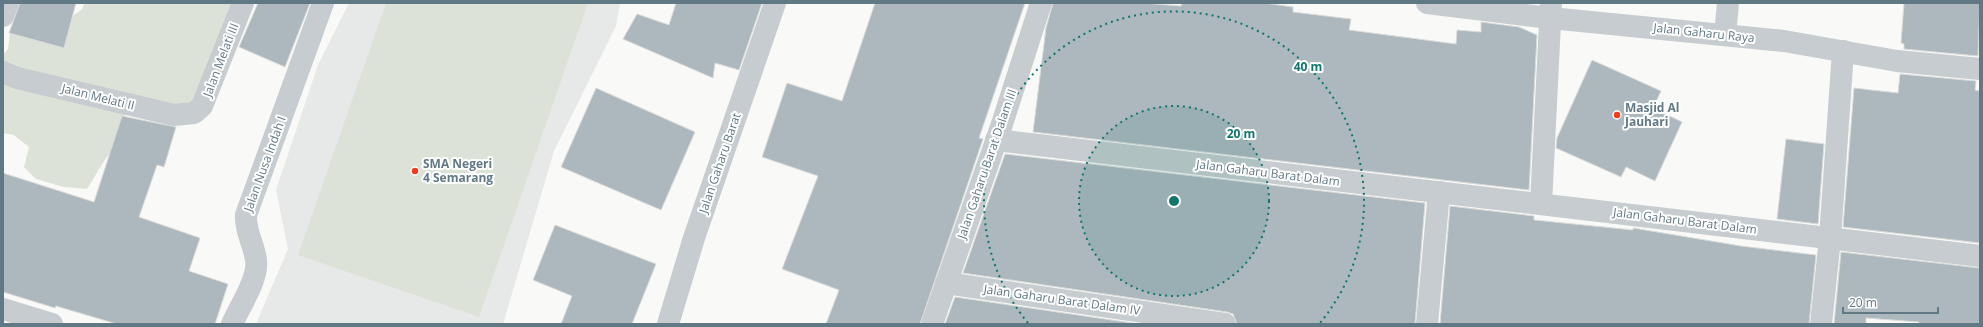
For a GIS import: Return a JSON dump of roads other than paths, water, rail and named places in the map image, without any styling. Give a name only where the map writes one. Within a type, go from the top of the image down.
[{"type":"street","points":[[3,16],[8,3]]},
{"type":"street","name":"Jalan Melati III","points":[[194,113],[202,106],[243,3]]},
{"type":"street","name":"Jalan Nusa Indah I","points":[[232,324],[255,276],[256,260],[245,226],[246,215],[323,3]]},
{"type":"street","name":"Jalan Gaharu Barat","points":[[668,324],[694,238],[775,3]]},
{"type":"street","name":"Jalan Gaharu Barat Dalam III","points":[[932,324],[996,140],[1041,3]]},
{"type":"street","name":"Jalan Gaharu Raya","points":[[1427,3],[1551,11],[1725,35],[1784,41],[1897,61],[1980,69]]},
{"type":"street","points":[[1725,35],[1728,3]]},
{"type":"street","points":[[1541,204],[1551,11]]},
{"type":"street","points":[[1821,324],[1830,238],[1843,51]]},
{"type":"street","name":"Jalan Melati II","points":[[3,72],[17,78],[174,115],[194,113]]},
{"type":"street","name":"Jalan Gaharu Barat Dalam","points":[[996,140],[1980,256]]},
{"type":"street","points":[[1427,324],[1439,192]]},
{"type":"street","name":"Jalan Gaharu Barat Dalam IV","points":[[946,282],[1225,324]]},
{"type":"street","points":[[3,309],[52,324]]},
{"type":"place","name":"Masjid Al Jauhari","points":[[1617,115]]},
{"type":"place","name":"SMA Negeri 4 Semarang","points":[[415,171]]}]
